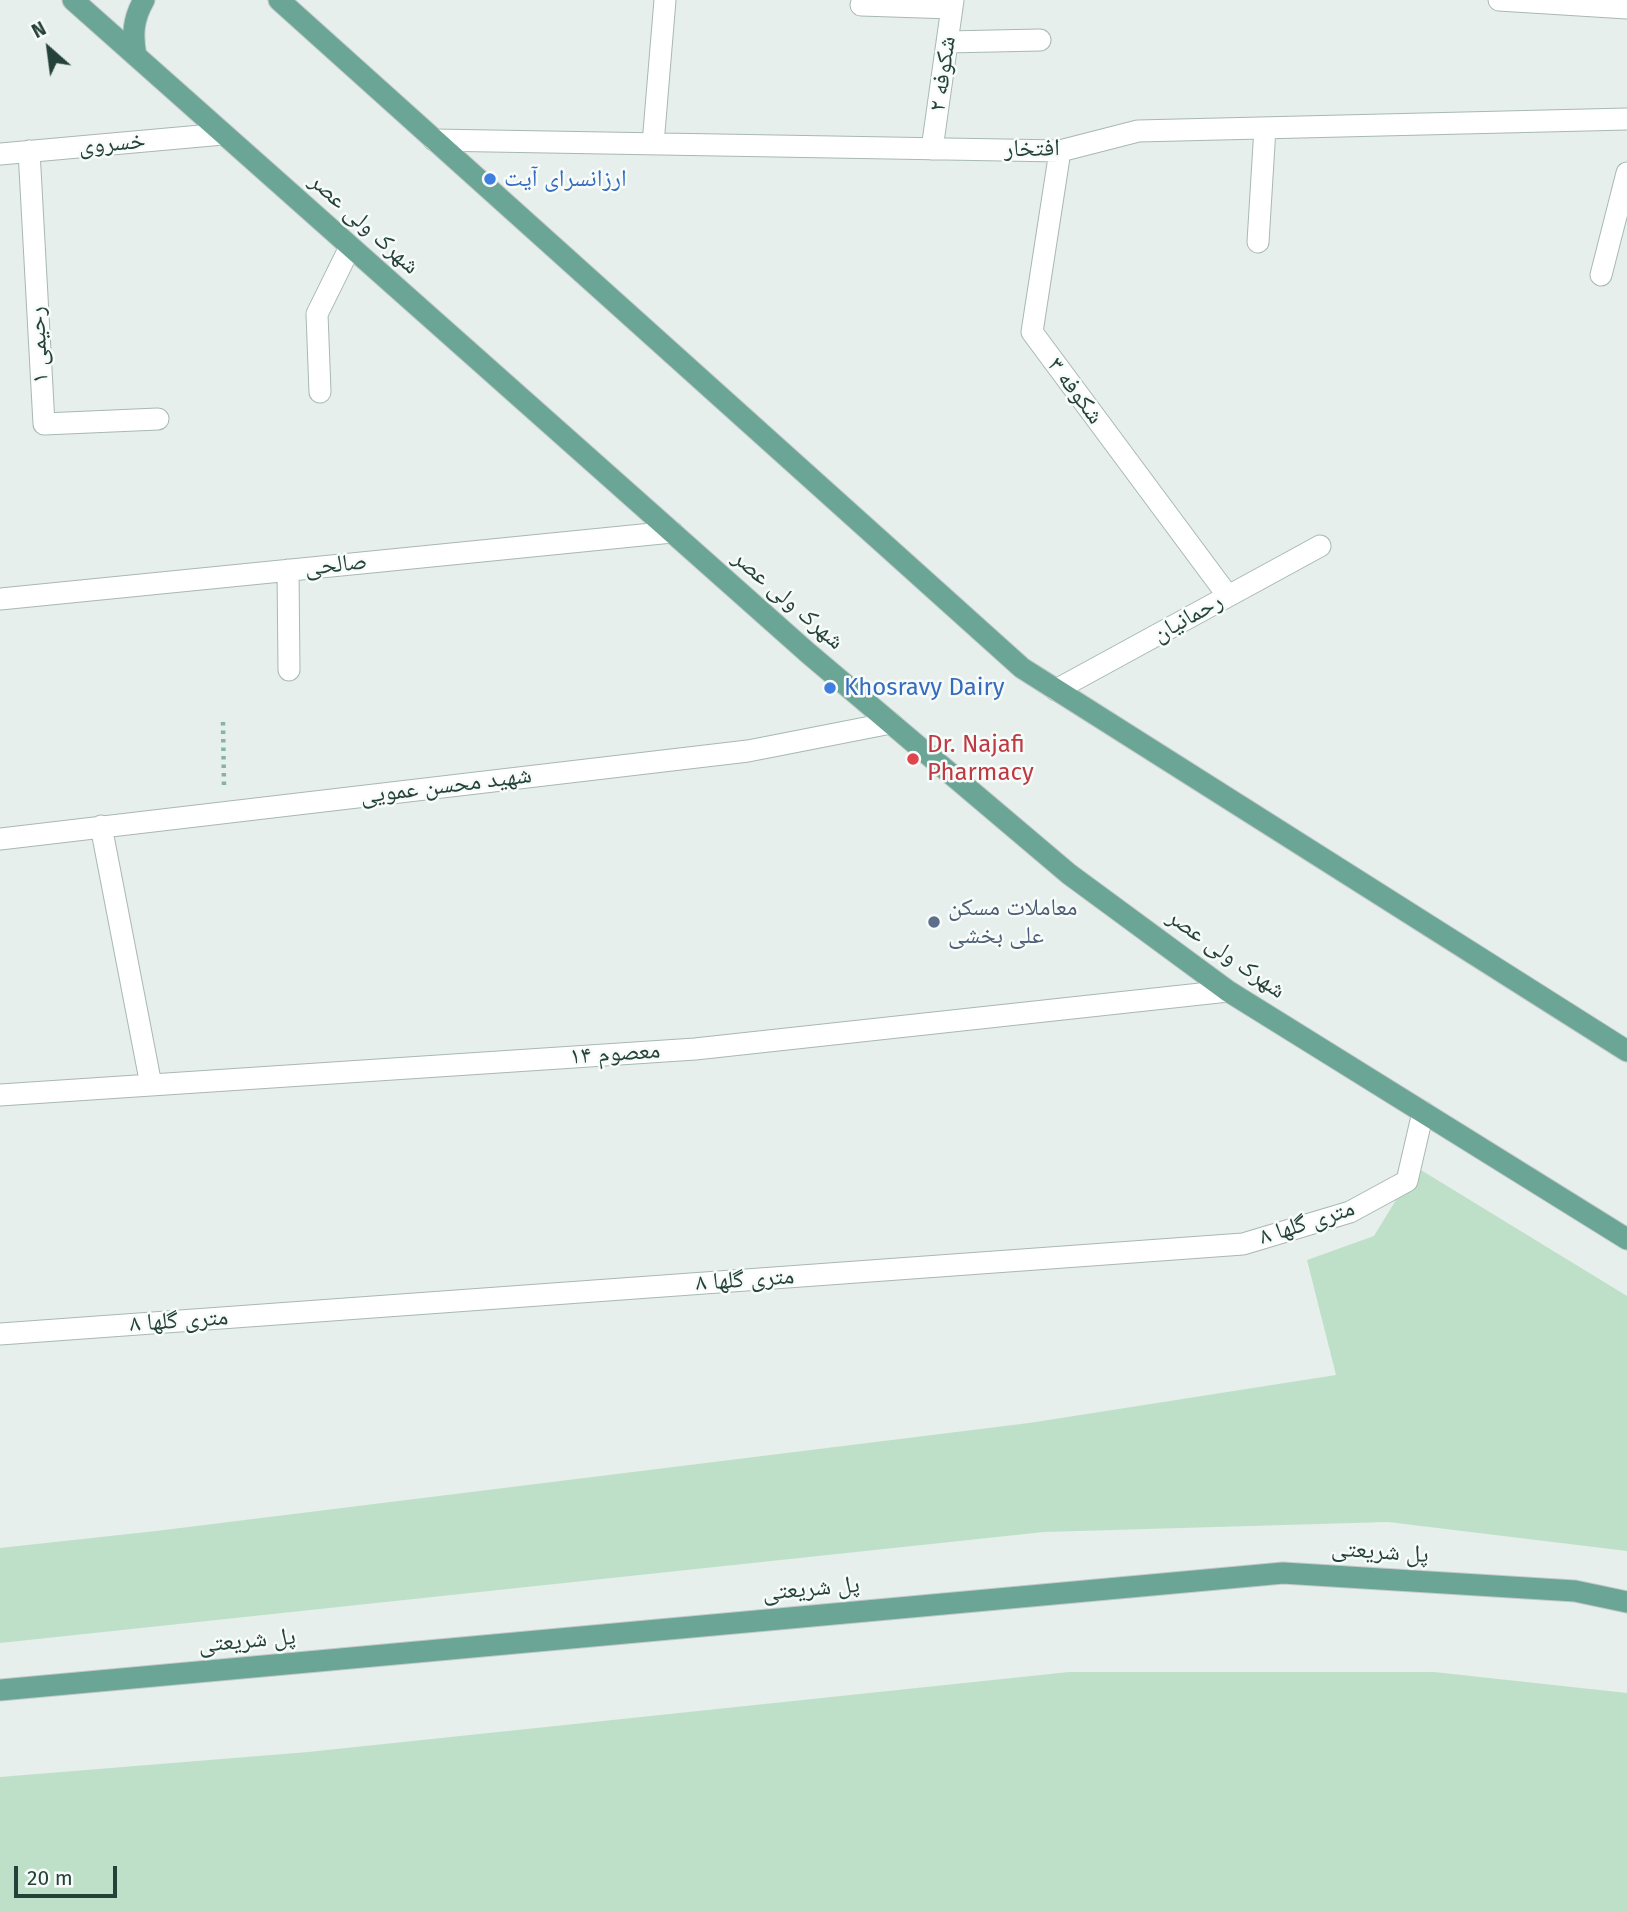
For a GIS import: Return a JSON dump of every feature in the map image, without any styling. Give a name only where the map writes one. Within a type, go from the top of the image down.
[{"type":"main road","name":"شهرک ولی عصر","points":[[73,0],[672,532],[1069,874],[1228,991],[1627,1238]]},
{"type":"main road","points":[[136,57],[134,21],[144,0]]},
{"type":"main road","points":[[279,0],[1022,668],[1627,1051]]},
{"type":"main road","name":"پل شریعتی","points":[[0,1690],[1283,1573],[1576,1591],[1627,1602]]},
{"type":"street","points":[[653,144],[665,0]]},
{"type":"street","points":[[1499,0],[1627,8]]},
{"type":"street","points":[[861,5],[953,4]]},
{"type":"street","name":"شکوفه ۲","points":[[932,149],[953,4]]},
{"type":"street","points":[[947,41],[1040,40]]},
{"type":"street","name":"افتخار","points":[[434,140],[1060,151],[1139,131],[1627,119]]},
{"type":"street","points":[[1258,242],[1265,128]]},
{"type":"street","name":"خسروی","points":[[0,154],[223,134]]},
{"type":"street","name":"رحیمی ۱","points":[[29,151],[44,424],[158,419]]},
{"type":"street","name":"شکوفه ۳","points":[[1060,151],[1032,332],[1228,596]]},
{"type":"street","points":[[1601,275],[1627,173]]},
{"type":"street","points":[[320,392],[317,314],[350,247]]},
{"type":"street","name":"صالحی","points":[[0,599],[672,532]]},
{"type":"street","name":"رحمانیان","points":[[1056,690],[1320,546]]},
{"type":"street","points":[[288,570],[289,670]]},
{"type":"street","name":"شهید محسن عمویی","points":[[0,839],[748,751],[891,723]]},
{"type":"street","points":[[100,826],[150,1085]]},
{"type":"street","name":"۱۴ معصوم","points":[[0,1095],[695,1049],[1228,991]]},
{"type":"street","name":"۸ متری گلها","points":[[0,1334],[1243,1244],[1350,1212],[1407,1181],[1423,1112]]},
{"type":"path","points":[[223,722],[224,812]]},
{"type":"green space","points":[[1416,1167],[1627,1296],[1627,1551],[1388,1522],[1044,1532],[0,1643],[0,1548],[1029,1423],[1336,1375],[1307,1260],[1374,1236]]},
{"type":"green space","points":[[1069,1672],[1434,1672],[1627,1693],[1627,1912],[0,1912],[0,1777],[308,1752]]},
{"type":"place","name":"ارزانسرای آیت","points":[[490,179]]},
{"type":"place","name":"Khosravy Dairy","points":[[830,688]]},
{"type":"place","name":"Dr. Najafi Pharmacy","points":[[913,759]]},
{"type":"place","name":"معاملات مسکن علی بخشی","points":[[934,922]]}]
